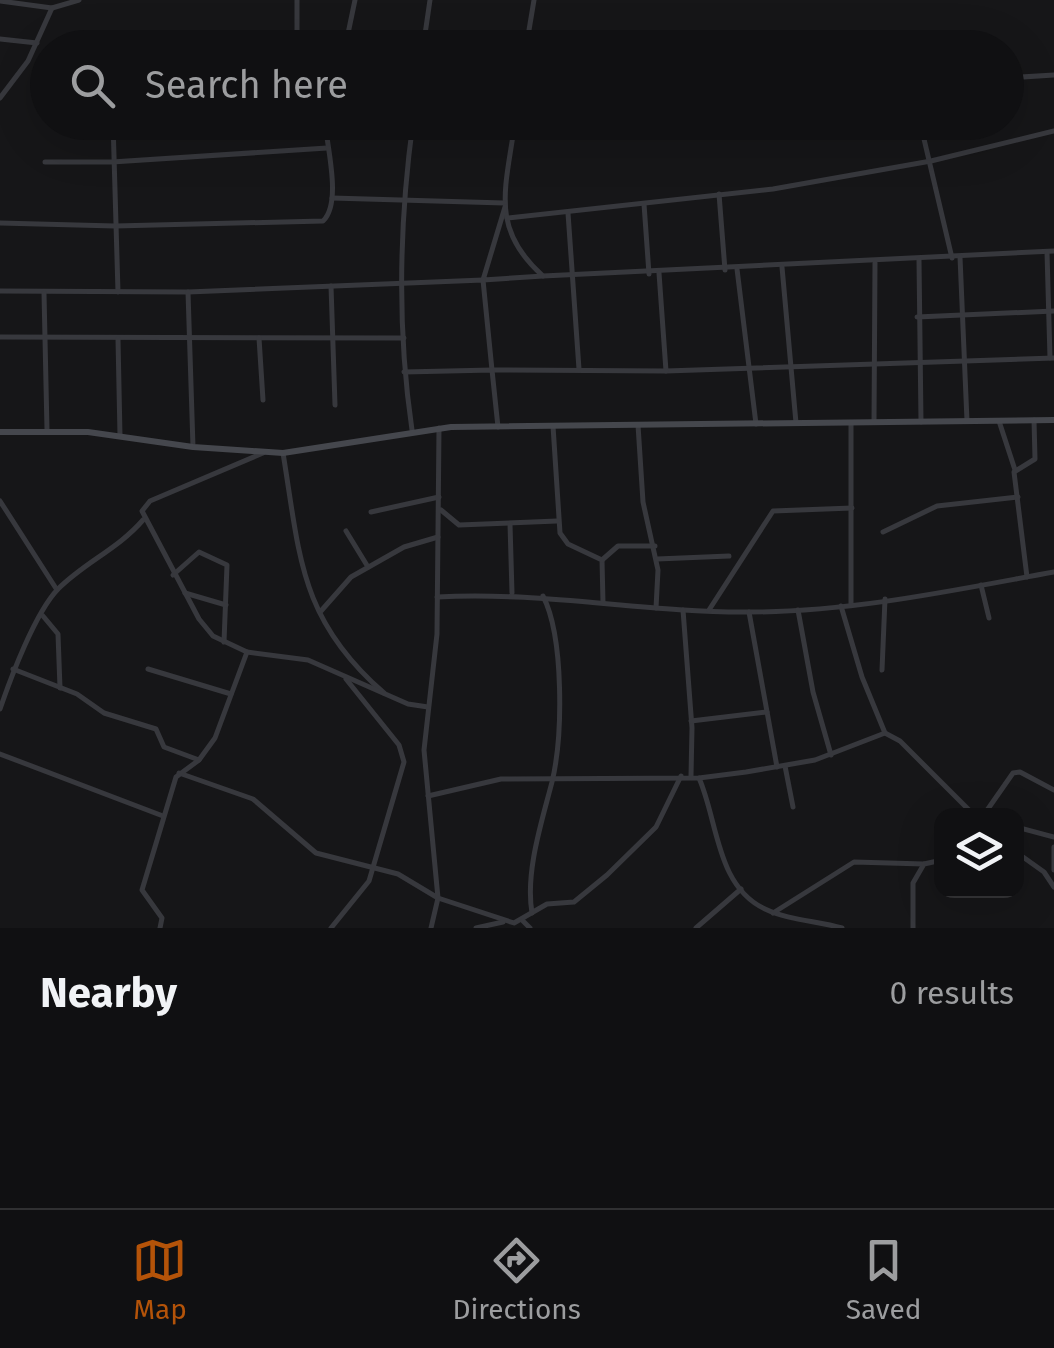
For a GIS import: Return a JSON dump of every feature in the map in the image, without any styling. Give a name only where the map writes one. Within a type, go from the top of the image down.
[{"type":"street","points":[[4,1],[57,4],[79,0]]},
{"type":"street","points":[[296,30],[297,0]]},
{"type":"street","points":[[349,30],[356,0]]},
{"type":"street","points":[[426,30],[430,0]]},
{"type":"street","points":[[529,30],[534,0]]},
{"type":"street","points":[[44,30],[57,4]]},
{"type":"street","points":[[0,39],[30,42]]},
{"type":"street","points":[[0,98],[30,55]]},
{"type":"street","points":[[1024,77],[1054,76]]},
{"type":"street","points":[[1024,138],[1054,131]]},
{"type":"street","points":[[113,140],[118,292]]},
{"type":"street","points":[[0,223],[115,226],[321,222],[330,215],[332,198],[326,140]]},
{"type":"street","points":[[410,140],[402,201],[401,282],[404,372],[412,430]]},
{"type":"street","points":[[513,140],[507,218],[515,248],[543,276]]},
{"type":"street","points":[[925,140],[956,258],[967,421]]},
{"type":"street","points":[[507,218],[774,189],[931,161],[1017,140]]},
{"type":"street","points":[[45,162],[112,162],[327,148]]},
{"type":"street","points":[[719,194],[725,270]]},
{"type":"street","points":[[332,198],[506,204]]},
{"type":"street","points":[[498,427],[483,280],[506,204]]},
{"type":"street","points":[[644,204],[649,274]]},
{"type":"street","points":[[568,212],[569,276],[579,369]]},
{"type":"street","points":[[0,290],[188,292],[659,274],[1050,252],[1052,358],[750,371],[404,372]]},
{"type":"street","points":[[920,260],[917,363],[921,422]]},
{"type":"street","points":[[874,422],[875,263]]},
{"type":"street","points":[[782,267],[796,423]]},
{"type":"street","points":[[737,269],[756,424]]},
{"type":"street","points":[[659,274],[666,371]]},
{"type":"street","points":[[331,286],[335,405]]},
{"type":"street","points":[[188,292],[193,447]]},
{"type":"street","points":[[44,293],[46,430]]},
{"type":"street","points":[[917,317],[1051,311]]},
{"type":"street","points":[[0,338],[404,338]]},
{"type":"street","points":[[259,338],[262,400]]},
{"type":"street","points":[[118,339],[120,436]]},
{"type":"street","points":[[1015,470],[1036,459],[1034,420]]},
{"type":"street","points":[[0,432],[46,430],[283,453],[439,428],[1054,420]]},
{"type":"street","points":[[1000,421],[1015,470],[1027,577]]},
{"type":"street","points":[[851,423],[851,604]]},
{"type":"street","points":[[638,425],[643,502],[657,559],[656,608]]},
{"type":"street","points":[[553,426],[557,521],[562,539],[602,560]]},
{"type":"street","points":[[432,928],[438,898],[424,750],[438,597],[439,428]]},
{"type":"street","points":[[264,452],[145,504],[143,520],[182,592],[208,631],[224,642],[247,652],[308,660],[384,694],[429,707]]},
{"type":"street","points":[[283,453],[305,584],[340,651],[384,694]]},
{"type":"street","points":[[372,512],[439,497]]},
{"type":"street","points":[[883,532],[937,506],[1018,497]]},
{"type":"street","points":[[0,501],[57,590]]},
{"type":"street","points":[[439,508],[456,524],[557,521]]},
{"type":"street","points":[[708,611],[773,511],[852,508]]},
{"type":"street","points":[[0,708],[12,669],[57,590],[114,551],[143,520]]},
{"type":"street","points":[[510,524],[512,593]]},
{"type":"street","points":[[346,531],[368,566]]},
{"type":"street","points":[[321,611],[348,579],[368,566],[420,540],[439,536]]},
{"type":"street","points":[[602,560],[618,546],[655,546]]},
{"type":"street","points":[[172,575],[198,552],[206,552],[230,569],[224,642]]},
{"type":"street","points":[[657,559],[729,556]]},
{"type":"street","points":[[602,560],[604,603]]},
{"type":"street","points":[[438,597],[512,593],[656,608],[749,612],[841,606],[1054,572]]},
{"type":"street","points":[[981,585],[989,618]]},
{"type":"street","points":[[182,592],[226,605]]},
{"type":"street","points":[[532,914],[530,892],[553,778],[557,666],[553,626],[542,596]]},
{"type":"street","points":[[882,670],[884,600]]},
{"type":"street","points":[[841,606],[884,733],[900,741],[971,808]]},
{"type":"street","points":[[682,610],[691,776]]},
{"type":"street","points":[[798,610],[812,692],[830,755]]},
{"type":"street","points":[[749,612],[767,712],[793,806]]},
{"type":"street","points":[[43,616],[58,634],[60,688]]},
{"type":"street","points":[[160,928],[162,918],[142,886],[163,816],[179,773],[199,760],[215,738],[247,652]]},
{"type":"street","points":[[12,669],[60,688],[104,713],[158,730],[164,747],[199,760]]},
{"type":"street","points":[[148,670],[230,694]]},
{"type":"street","points":[[331,928],[360,896],[374,870],[404,758],[381,720],[346,679]]},
{"type":"street","points":[[691,722],[767,712]]},
{"type":"street","points":[[428,796],[501,780],[699,778],[781,767],[830,755],[884,733]]},
{"type":"street","points":[[0,754],[163,816]]},
{"type":"street","points":[[985,808],[1013,773],[1020,772],[1054,790]]},
{"type":"street","points":[[179,773],[253,799],[316,853],[409,879],[438,898],[506,921]]},
{"type":"street","points":[[476,928],[523,921],[547,904],[574,902],[656,827],[681,776]]},
{"type":"street","points":[[699,778],[722,856],[741,889],[755,904],[842,928]]},
{"type":"street","points":[[1024,829],[1054,837]]},
{"type":"street","points":[[1053,851],[1054,870]]},
{"type":"street","points":[[1024,858],[1044,872],[1054,886]]},
{"type":"street","points":[[773,912],[854,862],[934,862]]},
{"type":"street","points":[[913,928],[913,882],[924,864]]},
{"type":"street","points":[[696,928],[741,889]]},
{"type":"street","points":[[523,921],[530,928]]}]
